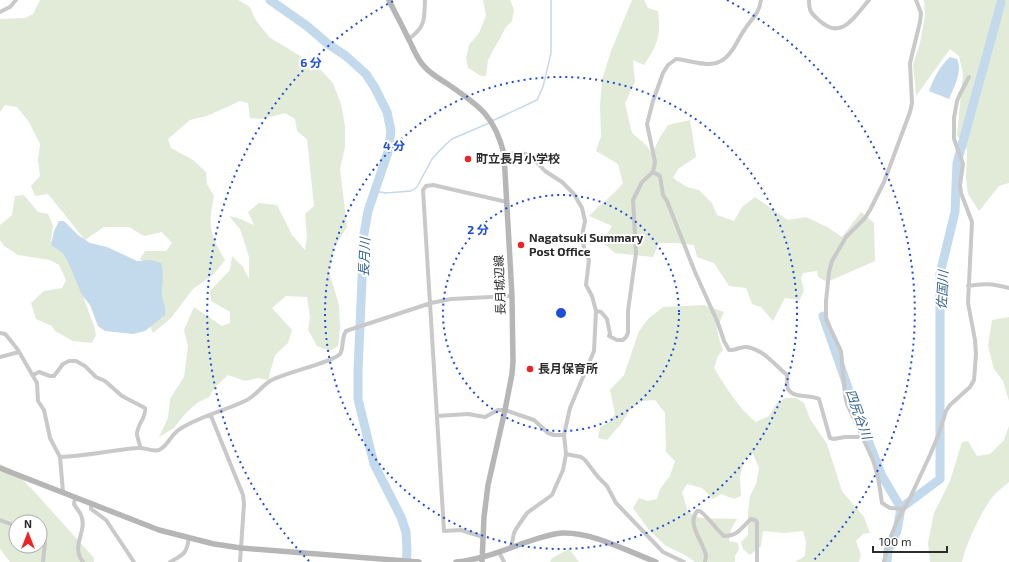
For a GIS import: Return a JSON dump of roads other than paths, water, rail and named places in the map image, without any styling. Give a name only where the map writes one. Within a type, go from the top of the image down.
[{"type":"street","points":[[0,12],[10,7],[16,0]]},
{"type":"street","name":"長月城辺線","points":[[389,0],[422,64],[432,74],[473,101],[486,114],[498,133],[504,154],[512,296],[513,362],[505,410],[488,485],[482,560]]},
{"type":"street","points":[[408,39],[418,32],[423,25],[425,0]]},
{"type":"street","points":[[596,311],[601,312],[607,319],[610,334],[609,336],[616,340],[623,340],[628,333],[630,291],[636,253],[633,200],[642,182],[653,172],[655,162],[647,124],[663,73],[668,65],[676,59],[714,64],[723,61],[731,52],[745,28],[758,12],[761,0]]},
{"type":"street","points":[[809,0],[809,9],[812,14],[823,24],[832,29],[841,29],[869,0]]},
{"type":"street","points":[[903,509],[890,508],[882,503],[878,477],[873,460],[847,404],[841,351],[826,319],[826,300],[829,272],[832,261],[846,237],[865,218],[870,210],[884,182],[910,112],[912,103],[910,63],[920,22],[920,13],[916,0]]},
{"type":"street","points":[[884,562],[888,541],[933,449],[946,411],[950,405],[970,387],[974,380],[975,347],[968,303],[972,222],[961,193],[960,185],[963,164],[962,157],[954,139],[954,118],[957,101],[969,77]]},
{"type":"street","points":[[504,154],[519,153],[530,155],[545,171],[562,182],[574,194],[582,208],[585,221],[582,235],[584,248],[589,260],[586,285],[592,296],[596,311],[594,351],[570,408],[564,435],[566,454],[563,470],[552,495],[527,513],[514,533],[511,548]]},
{"type":"street","points":[[653,172],[660,176],[663,195],[667,201],[692,265],[729,350],[733,351],[745,346],[762,352],[787,376],[787,385],[791,392],[799,396],[816,397],[819,399],[830,438],[863,437]]},
{"type":"street","points":[[483,536],[460,530],[444,531],[423,190],[426,186],[433,185],[507,202]]},
{"type":"street","points":[[968,286],[984,283],[1009,288]]},
{"type":"street","points":[[60,457],[82,456],[140,447],[150,450],[158,450],[164,446],[178,430],[190,423],[211,416],[247,400],[269,382],[282,376],[340,354],[342,350],[343,336],[346,331],[430,302],[451,299],[512,296]]},
{"type":"street","points":[[0,334],[7,336],[19,352],[37,383],[38,401],[44,410],[50,438],[60,457],[62,492]]},
{"type":"street","points":[[0,357],[19,352]]},
{"type":"street","points":[[33,375],[39,372],[54,376],[63,364],[68,361],[76,361],[85,366],[96,377],[105,381],[122,396],[145,408],[146,412],[137,434],[140,447]]},
{"type":"street","points":[[437,416],[468,414],[484,417],[498,410],[505,410],[534,420],[548,433],[554,435],[564,435]]},
{"type":"street","points":[[211,416],[243,495],[244,504],[240,562]]},
{"type":"street","points":[[566,454],[581,457],[585,460],[607,486],[610,495],[616,503],[663,552],[684,562]]},
{"type":"street","points":[[0,468],[159,530],[214,544],[241,548],[419,562]]},
{"type":"street","points":[[75,497],[74,504],[81,515],[83,525],[77,550],[79,558],[83,562]]},
{"type":"street","points":[[91,503],[91,509],[106,520],[134,562]]},
{"type":"street","points":[[705,562],[706,556],[695,529],[694,514],[697,511],[700,511],[706,515],[717,530],[724,536],[732,536],[736,534],[751,519],[755,520],[757,522],[756,562]]},
{"type":"street","points":[[456,562],[482,560],[498,552],[543,537],[561,533],[580,534],[593,537],[656,562]]},
{"type":"street","points":[[170,562],[184,554],[187,550],[188,538]]},
{"type":"street","points":[[498,552],[504,562]]},
{"type":"water","points":[[950,57],[957,59],[959,69],[957,79],[949,99],[929,91],[937,73]]},
{"type":"water","points":[[59,221],[64,221],[78,235],[90,243],[107,247],[137,261],[151,260],[161,263],[163,272],[162,296],[165,315],[145,331],[133,334],[105,331],[98,326],[90,305],[82,295],[63,253],[51,245],[54,231]]},
{"type":"waterway","name":"長月川","points":[[270,0],[346,56],[366,74],[387,112],[391,131],[388,152],[368,211],[364,234],[358,399],[374,464],[401,517],[406,532],[406,562]]},
{"type":"waterway","points":[[492,121],[537,100],[543,87],[551,53],[551,0]]},
{"type":"waterway","name":"佐国川","points":[[887,562],[888,550],[897,531],[901,508],[940,479],[940,274],[955,212],[957,163],[1001,3]]},
{"type":"waterway","points":[[374,191],[386,193],[411,191],[417,187],[432,159],[452,139],[489,123]]},
{"type":"waterway","name":"四尻谷川","points":[[823,316],[854,405],[882,476],[901,508]]},
{"type":"place","name":"町立長月小学校","points":[[468,159]]},
{"type":"place","name":"Nagatsuki Summary Post Office","points":[[521,245]]},
{"type":"place","name":"長月保育所","points":[[530,369]]}]
